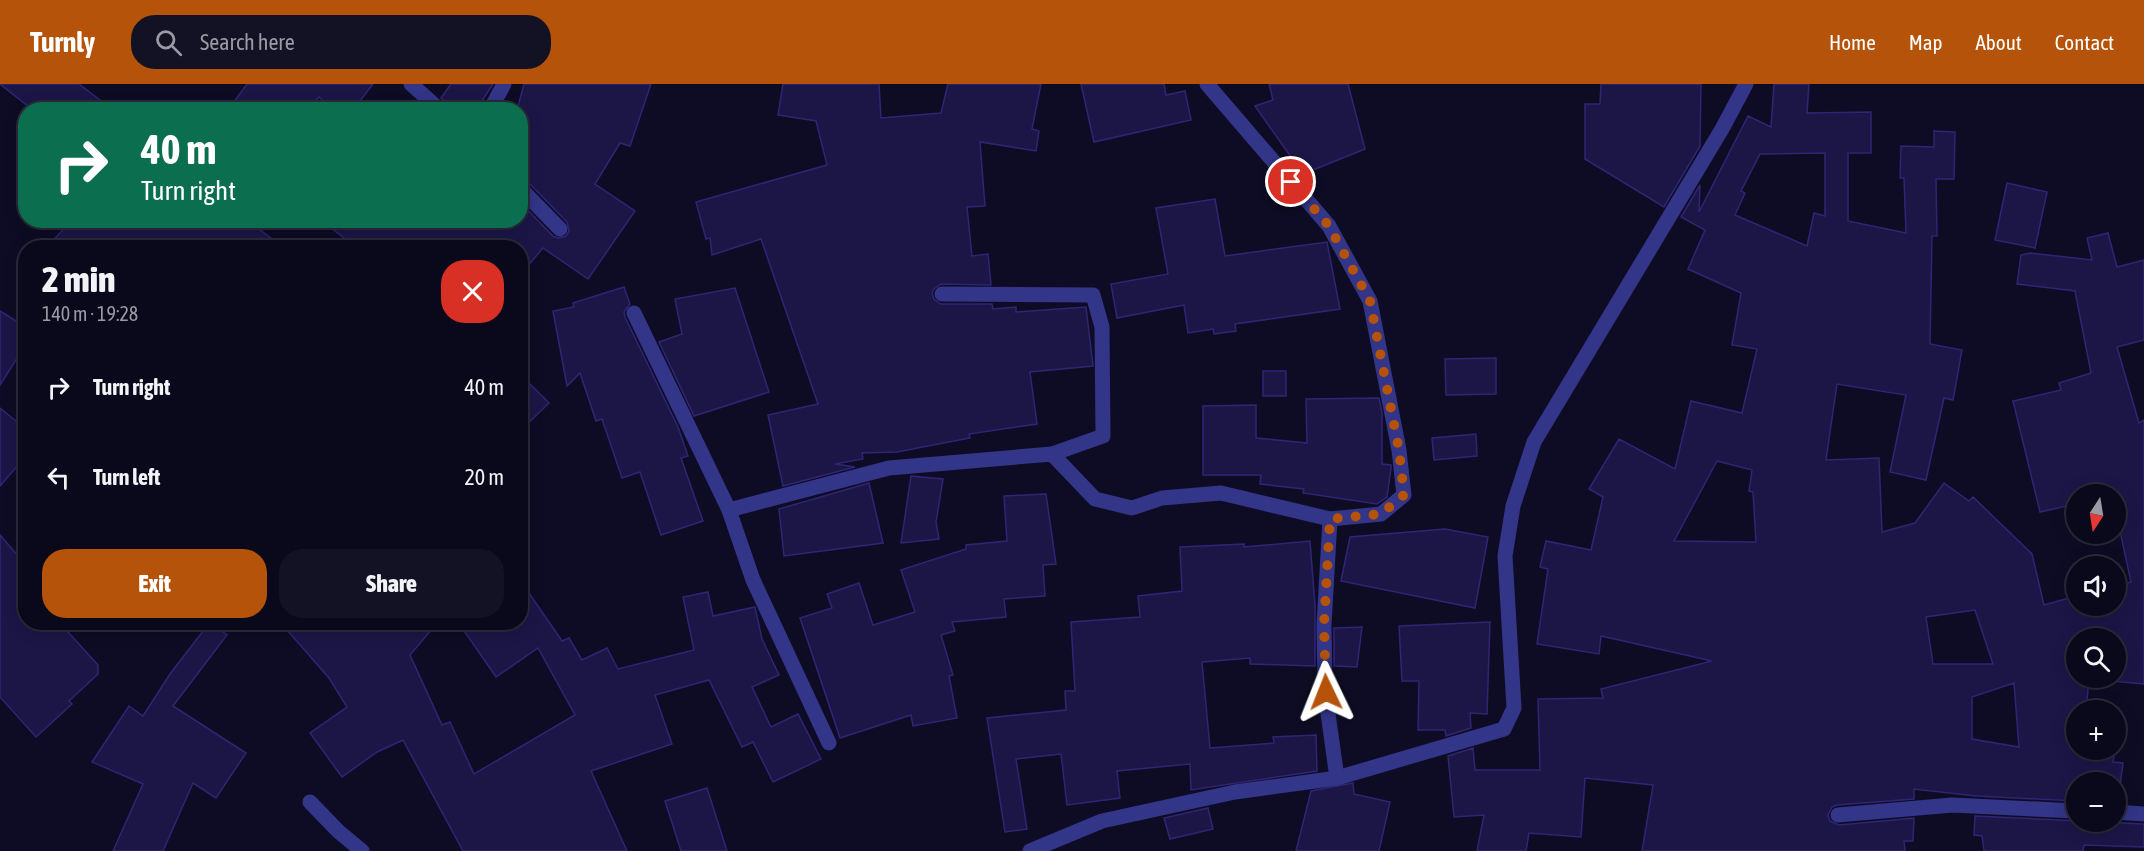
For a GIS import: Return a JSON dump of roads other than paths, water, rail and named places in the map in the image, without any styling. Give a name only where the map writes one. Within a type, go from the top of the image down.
[{"type":"street","points":[[411,84],[431,102]]},
{"type":"street","points":[[494,102],[504,84]]},
{"type":"street","points":[[1052,454],[1095,499],[1132,508],[1162,498],[1221,493],[1330,519],[1381,514],[1404,495],[1399,450],[1370,301],[1329,226],[1207,84]]},
{"type":"street","points":[[1030,851],[1102,821],[1235,792],[1337,778],[1504,729],[1514,708],[1505,556],[1513,506],[1534,442],[1722,129],[1746,84]]},
{"type":"street","points":[[528,196],[560,229]]},
{"type":"street","points":[[729,510],[889,468],[1052,454],[1103,436],[1102,327],[1093,295],[942,294]]},
{"type":"street","points":[[634,313],[729,510],[753,580],[829,743]]},
{"type":"street","points":[[1330,519],[1324,625],[1326,692],[1337,778]]},
{"type":"street","points":[[310,802],[338,831],[362,851]]},
{"type":"street","points":[[1838,815],[1952,805],[2066,811]]},
{"type":"street","points":[[2126,813],[2144,814]]}]
